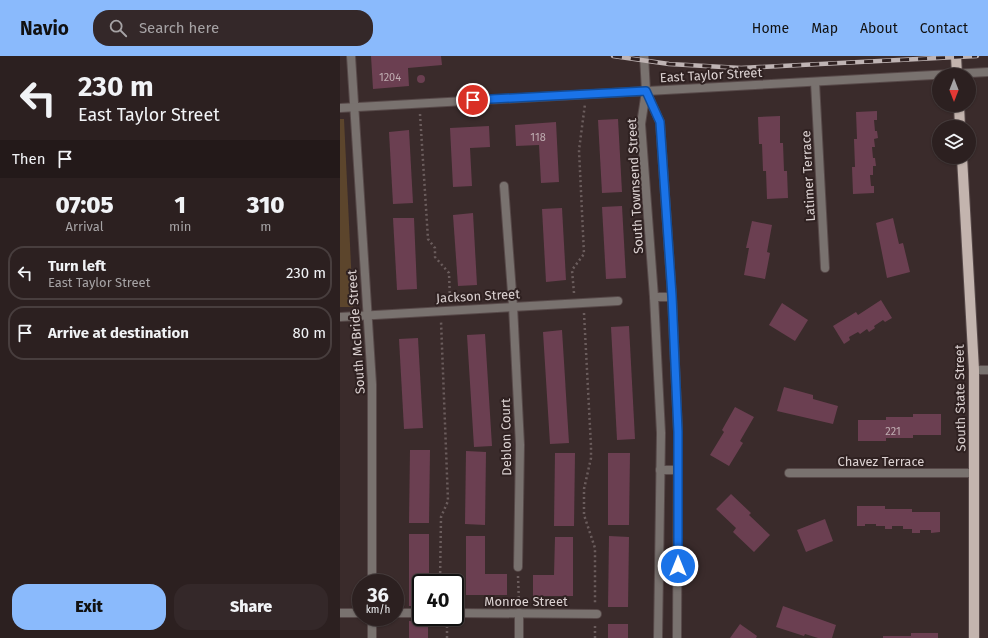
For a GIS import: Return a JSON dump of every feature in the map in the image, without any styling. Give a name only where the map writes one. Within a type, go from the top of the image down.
[{"type":"main road","points":[[956,56],[957,68]]},
{"type":"main road","name":"South State Street","points":[[962,164],[974,370],[974,638]]},
{"type":"street","name":"South McBride Street","points":[[351,56],[373,410],[372,574]]},
{"type":"street","points":[[644,56],[646,91]]},
{"type":"street","name":"East Taylor Street","points":[[976,73],[988,72]]},
{"type":"street","name":"East Taylor Street","points":[[340,108],[932,75]]},
{"type":"street","name":"Latimer Terrace","points":[[815,82],[825,268]]},
{"type":"street","name":"South Townsend Street","points":[[646,91],[660,122],[672,296],[678,432],[677,638]]},
{"type":"street","name":"South Townsend Street","points":[[646,91],[641,124],[654,297],[661,433],[658,638]]},
{"type":"street","name":"Deblon Court","points":[[504,186],[513,306],[520,445],[518,567]]},
{"type":"street","points":[[654,297],[672,296]]},
{"type":"street","name":"Jackson Street","points":[[340,317],[618,301]]},
{"type":"street","points":[[974,370],[988,370]]},
{"type":"street","points":[[660,470],[678,470]]},
{"type":"street","name":"Chavez Terrace","points":[[789,473],[974,473]]},
{"type":"street","points":[[340,612],[352,613]]},
{"type":"street","name":"Monroe Street","points":[[464,613],[597,614]]},
{"type":"street","points":[[519,613],[519,638]]},
{"type":"street","points":[[372,626],[372,638]]},
{"type":"path","points":[[586,94],[579,150],[584,254],[572,270],[579,303],[591,446],[591,458],[584,489],[584,515],[595,548],[595,607],[604,615],[597,614]]},
{"type":"path","points":[[420,104],[428,239],[435,248],[435,257],[449,273],[450,310]]},
{"type":"path","points":[[440,574],[441,517],[448,501],[441,311]]},
{"type":"path","points":[[518,567],[519,613]]},
{"type":"path","points":[[446,638],[447,626]]},
{"type":"shaded area","points":[[340,119],[344,119],[353,307],[340,307]]},
{"type":"building","points":[[371,56],[441,56],[442,65],[408,68],[409,86],[373,89]]},
{"type":"building","points":[[419,75],[423,75],[425,79],[423,83],[419,83],[417,81],[417,77]]},
{"type":"building","points":[[877,111],[877,120],[874,120],[875,131],[877,131],[878,138],[874,139],[875,147],[872,147],[873,158],[875,158],[876,166],[873,166],[873,175],[870,175],[871,186],[874,186],[874,193],[853,194],[852,167],[855,167],[854,139],[857,139],[856,112]]},
{"type":"building","points":[[780,116],[780,143],[783,143],[784,171],[787,171],[788,198],[767,199],[766,171],[763,171],[762,144],[759,144],[758,117]]},
{"type":"building","points":[[618,119],[622,192],[602,193],[598,120]]},
{"type":"building","points":[[556,122],[559,182],[541,183],[539,145],[516,146],[515,125]]},
{"type":"building","points":[[489,126],[490,147],[470,148],[472,186],[453,187],[450,128]]},
{"type":"building","points":[[409,130],[413,203],[393,204],[389,132]]},
{"type":"building","points":[[622,206],[626,278],[606,279],[602,207]]},
{"type":"building","points":[[562,208],[566,280],[546,282],[542,209]]},
{"type":"building","points":[[473,213],[477,285],[458,286],[453,215]]},
{"type":"building","points":[[393,218],[414,218],[417,289],[397,290]]},
{"type":"building","points":[[893,218],[899,244],[903,243],[910,272],[887,278],[876,223]]},
{"type":"building","points":[[752,221],[772,225],[767,252],[770,253],[765,279],[744,275],[749,248],[746,248]]},
{"type":"building","points":[[881,300],[892,318],[885,322],[883,320],[874,326],[875,328],[869,332],[867,329],[860,334],[858,332],[849,337],[850,340],[844,344],[833,326],[856,312],[858,315]]},
{"type":"building","points":[[782,303],[808,320],[795,341],[769,325]]},
{"type":"building","points":[[629,326],[635,439],[617,440],[611,327]]},
{"type":"building","points":[[562,330],[569,443],[550,444],[543,332]]},
{"type":"building","points":[[485,334],[492,446],[474,447],[467,335]]},
{"type":"building","points":[[418,338],[423,428],[404,429],[399,339]]},
{"type":"building","points":[[784,387],[813,395],[813,399],[838,406],[833,424],[777,411]]},
{"type":"building","points":[[735,407],[754,417],[740,441],[743,443],[729,466],[710,455],[724,432],[722,430]]},
{"type":"building","points":[[913,414],[941,414],[941,435],[913,435],[913,438],[886,438],[886,441],[858,441],[858,420],[886,420],[886,417],[913,417]]},
{"type":"building","points":[[410,450],[430,450],[429,523],[409,523]]},
{"type":"building","points":[[466,451],[486,452],[485,525],[465,524]]},
{"type":"building","points":[[555,453],[575,453],[574,526],[554,526]]},
{"type":"building","points":[[608,453],[630,453],[629,525],[608,525]]},
{"type":"building","points":[[731,494],[751,513],[749,515],[770,535],[754,552],[733,532],[736,528],[716,509]]},
{"type":"building","points":[[857,506],[885,506],[885,509],[912,509],[912,512],[940,512],[940,532],[931,533],[931,530],[920,530],[920,533],[912,533],[912,529],[903,529],[903,526],[892,526],[892,529],[885,529],[885,526],[876,526],[876,524],[857,526]]},
{"type":"building","points":[[825,519],[833,541],[806,552],[797,530]]},
{"type":"building","points":[[409,534],[429,534],[429,574],[412,574],[412,606],[409,606]]},
{"type":"building","points":[[466,536],[485,536],[485,574],[507,574],[507,595],[466,595]]},
{"type":"building","points":[[609,536],[629,537],[628,607],[608,607]]},
{"type":"building","points":[[555,537],[573,537],[573,596],[533,596],[533,575],[554,575]]},
{"type":"building","points":[[783,606],[836,625],[832,638],[818,638],[805,634],[804,636],[776,627]]},
{"type":"building","points":[[409,621],[412,621],[412,626],[428,626],[428,638],[409,638]]},
{"type":"building","points":[[608,624],[628,624],[628,638],[608,638]]},
{"type":"building","points":[[740,624],[757,636],[756,638],[730,638]]},
{"type":"building","points":[[911,633],[938,633],[938,638],[883,638],[883,636],[911,636]]},
{"type":"railway","points":[[613,56],[669,64],[741,68],[977,56]]},
{"type":"route","points":[[473,100],[646,91],[660,122],[672,296],[678,432],[678,566]]}]
